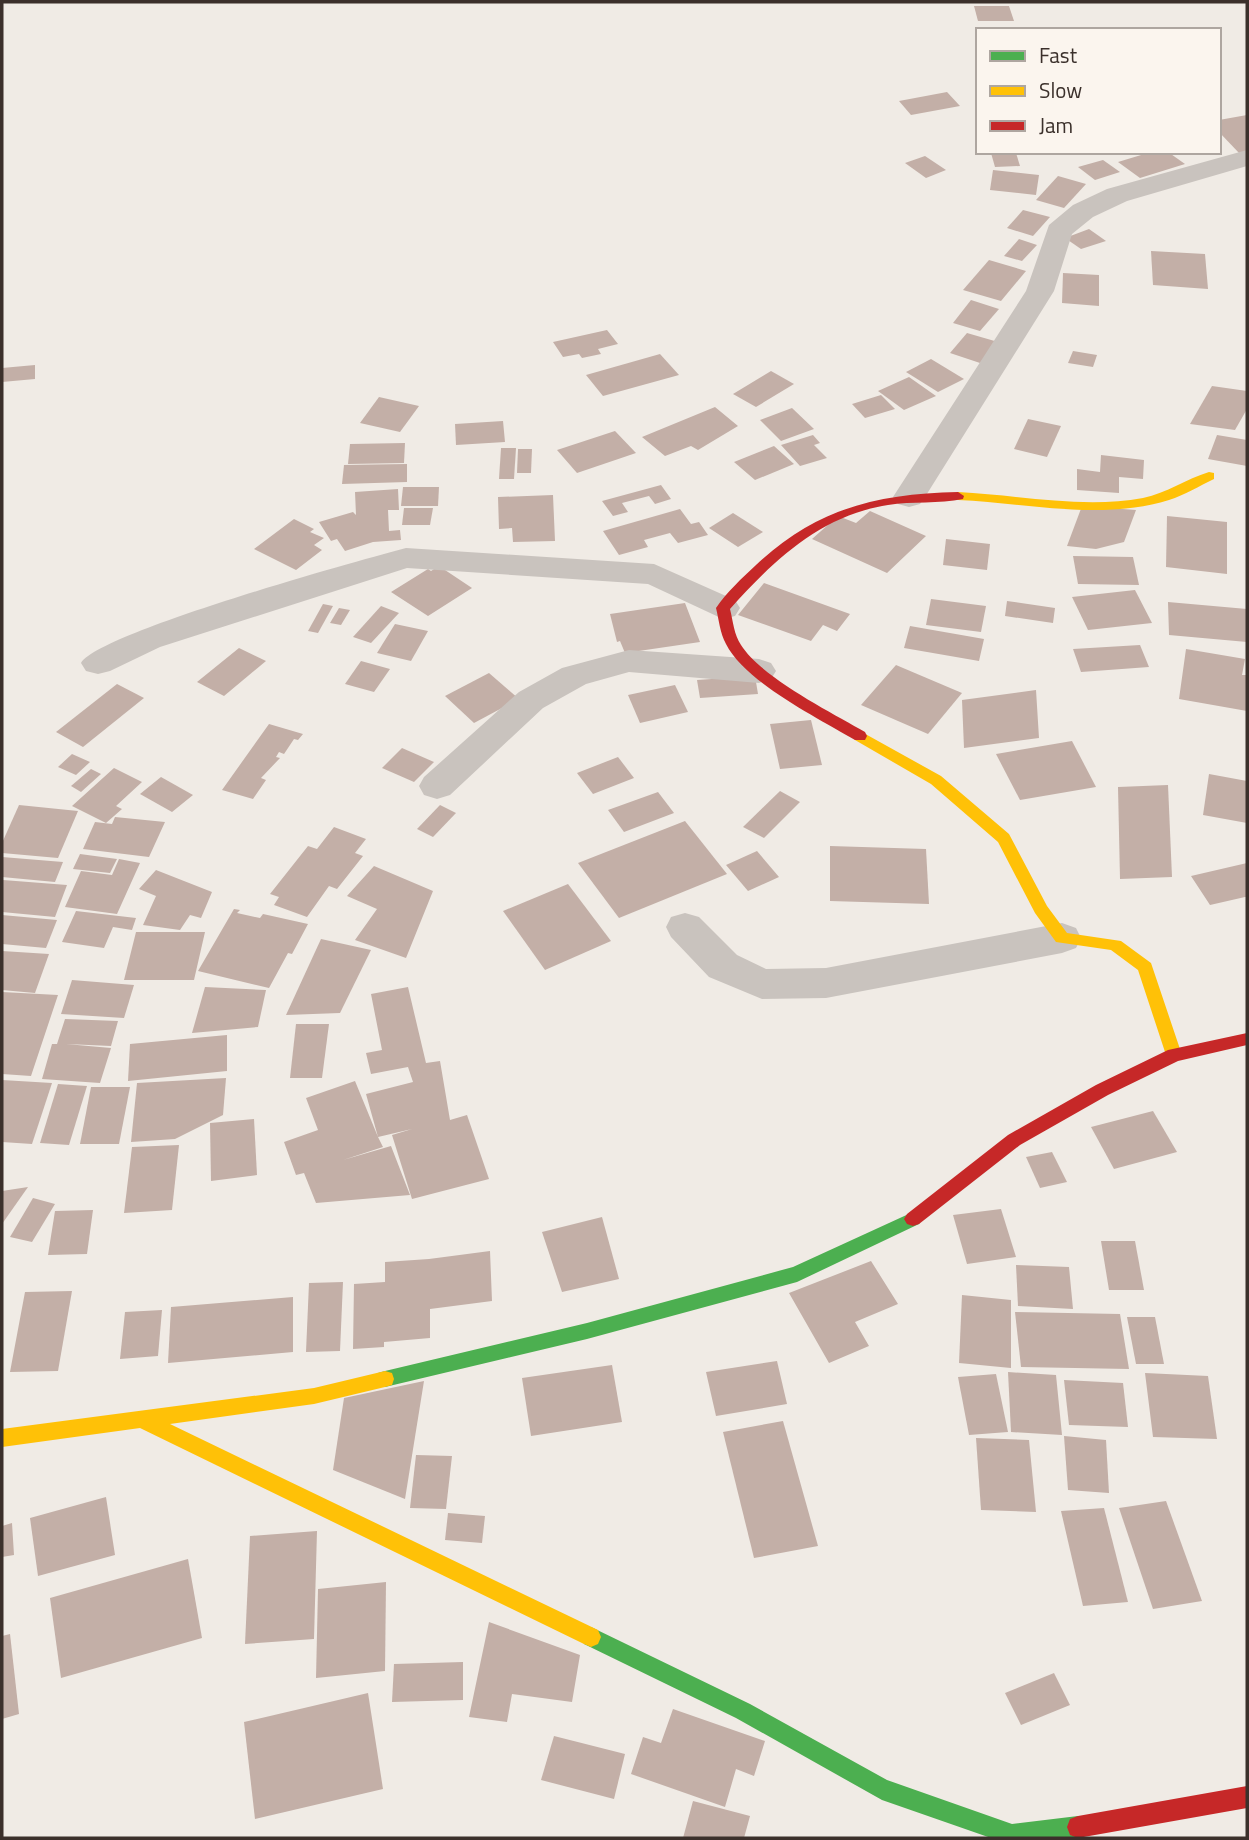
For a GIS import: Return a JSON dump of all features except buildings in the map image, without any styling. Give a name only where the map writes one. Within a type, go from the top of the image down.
[{"type":"street","points":[[909,497],[1040,291],[1059,231],[1083,211],[1117,195],[1247,158]]},
{"type":"street","points":[[723,608],[751,572],[811,525],[856,505],[909,497],[964,496],[1027,502],[1115,504],[1163,498],[1209,476]]},
{"type":"street","points":[[98,663],[148,639],[348,574],[406,558],[654,575],[723,608],[733,646],[759,671],[806,704],[936,780],[1004,838],[1041,909],[1062,938]]},
{"type":"street","points":[[437,786],[531,700],[574,676],[629,662],[759,671]]},
{"type":"street","points":[[685,927],[723,966],[762,984],[826,983],[1062,938],[1115,945],[1144,967],[1174,1055]]},
{"type":"street","points":[[2,1438],[139,1418],[256,1406],[314,1396],[587,1331],[797,1274],[918,1216],[1014,1140],[1102,1090],[1174,1055],[1247,1039]]},
{"type":"street","points":[[139,1418],[743,1711],[883,1789],[1013,1835],[1095,1825],[1247,1797]]},
{"type":"traffic: fast","points":[[385,1379],[587,1331],[797,1274],[913,1219]]},
{"type":"traffic: fast","points":[[591,1637],[743,1711],[882,1789],[1012,1835],[1078,1827]]},
{"type":"traffic: slow","points":[[958,496],[1115,505],[1165,497],[1209,476]]},
{"type":"traffic: slow","points":[[860,736],[936,780],[1004,838],[1041,909],[1062,938],[1115,945],[1145,967],[1174,1055]]},
{"type":"traffic: slow","points":[[2,1438],[314,1396],[385,1379]]},
{"type":"traffic: slow","points":[[139,1418],[591,1637]]},
{"type":"traffic: jam","points":[[860,736],[791,694],[741,656],[731,641],[723,608],[774,555],[826,520],[885,501],[958,496]]},
{"type":"traffic: jam","points":[[913,1219],[1014,1140],[1102,1090],[1174,1055],[1247,1039]]},
{"type":"traffic: jam","points":[[1078,1827],[1247,1797]]}]
